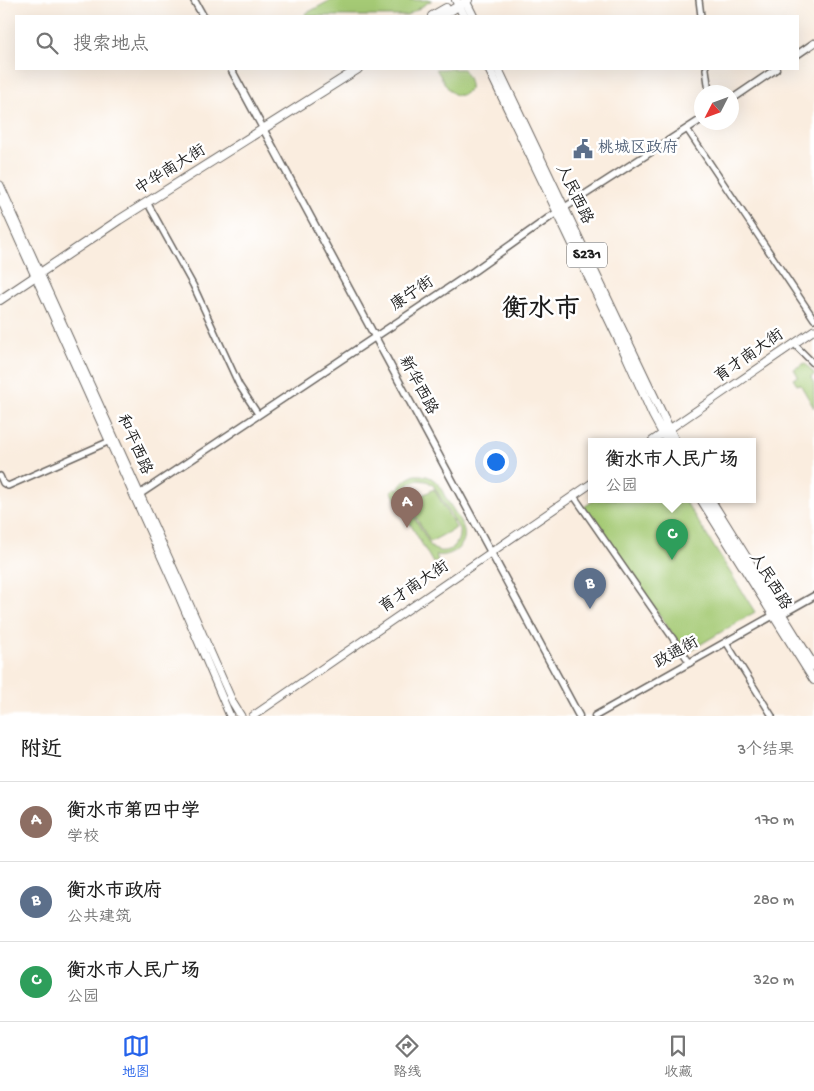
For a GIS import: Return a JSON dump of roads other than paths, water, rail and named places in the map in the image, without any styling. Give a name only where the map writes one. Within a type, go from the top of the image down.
[{"type":"main road","points":[[434,15],[461,1]]},
{"type":"main road","points":[[443,15],[461,1]]},
{"type":"main road","points":[[461,1],[464,15]]},
{"type":"main road","points":[[461,1],[472,15]]},
{"type":"main road","name":"中华南大街","points":[[0,294],[147,202],[346,70]]},
{"type":"main road","name":"中华南大街","points":[[0,300],[36,272],[116,216],[356,70]]},
{"type":"main road","name":"人民西路","points":[[490,70],[561,210]]},
{"type":"main road","name":"人民西路","points":[[498,70],[627,356],[667,437]]},
{"type":"main road","name":"和平西路","points":[[0,185],[36,272],[230,716]]},
{"type":"main road","name":"和平西路","points":[[0,198],[140,494],[233,703],[241,716]]},
{"type":"main road","name":"育才南大街","points":[[667,437],[814,330]]},
{"type":"main road","name":"育才南大街","points":[[667,437],[814,335]]},
{"type":"main road","name":"育才南大街","points":[[261,716],[588,486]]},
{"type":"main road","name":"育才南大街","points":[[253,716],[588,491]]},
{"type":"main road","name":"人民西路","points":[[704,503],[814,666]]},
{"type":"main road","name":"人民西路","points":[[712,503],[814,680]]},
{"type":"street","points":[[194,0],[202,15]]},
{"type":"street","points":[[699,0],[701,15]]},
{"type":"street","points":[[799,53],[814,44]]},
{"type":"street","name":"新华西路","points":[[232,70],[578,716]]},
{"type":"street","points":[[706,70],[707,85]]},
{"type":"street","points":[[739,94],[775,70]]},
{"type":"street","name":"康宁街","points":[[140,494],[561,210],[694,124]]},
{"type":"street","points":[[687,129],[814,319]]},
{"type":"street","points":[[147,202],[193,285],[239,385],[258,414]]},
{"type":"street","points":[[797,347],[814,364]]},
{"type":"street","points":[[0,476],[3,483],[8,486],[110,442]]},
{"type":"street","points":[[576,499],[690,663]]},
{"type":"street","name":"政通街","points":[[595,716],[726,642],[814,596]]},
{"type":"street","points":[[726,642],[772,716]]},
{"type":"place","name":"桃城区政府","points":[[583,149]]},
{"type":"place","name":"衡水市第四中学","points":[[407,528]]},
{"type":"place","name":"衡水市人民广场","points":[[672,560]]},
{"type":"place","name":"衡水市政府","points":[[590,609]]},
{"type":"district","name":"衡水市","points":[[541,311]]}]
